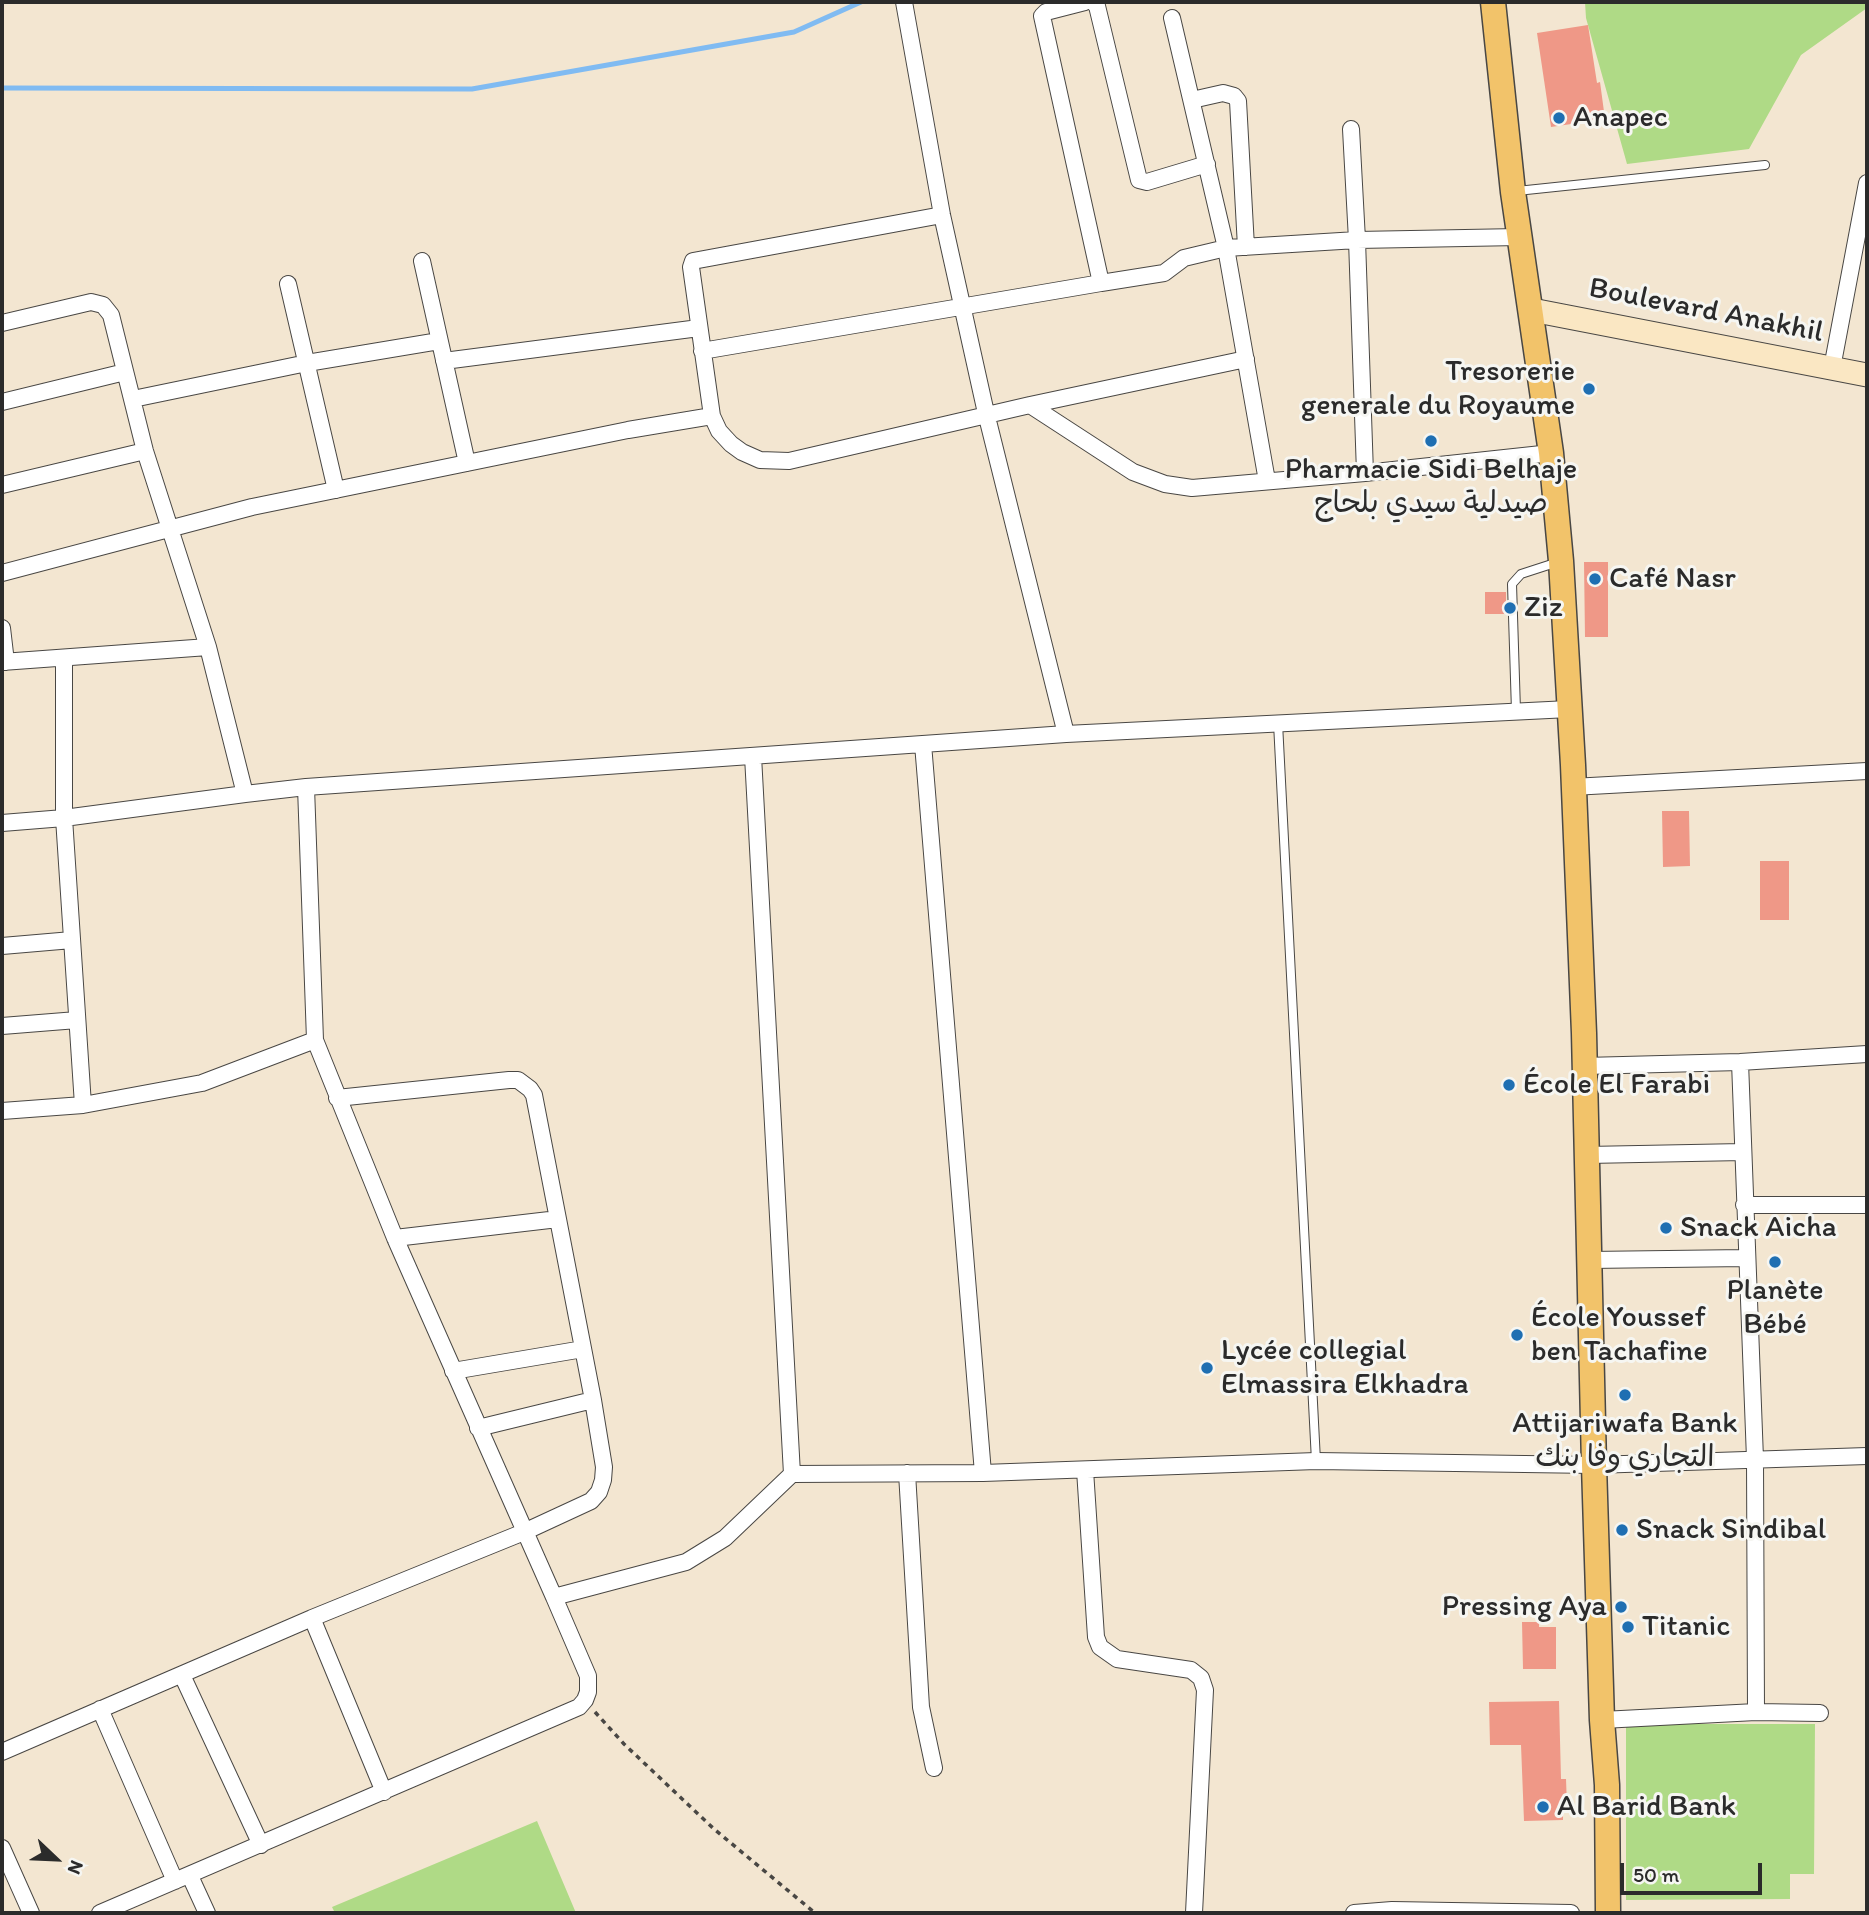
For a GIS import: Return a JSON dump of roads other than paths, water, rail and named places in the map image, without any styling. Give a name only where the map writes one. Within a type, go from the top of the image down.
[{"type":"main road","points":[[1493,2],[1513,192],[1551,453],[1561,561],[1584,1066],[1602,1720],[1607,1786],[1608,1913]]},
{"type":"street","points":[[904,2],[942,215],[986,414],[1066,734]]},
{"type":"street","points":[[1085,2],[1045,12],[1042,16],[1101,283]]},
{"type":"street","points":[[1093,2],[1097,6],[1139,180],[1147,182],[1207,164]]},
{"type":"street","points":[[1172,18],[1226,248],[1267,481]]},
{"type":"street","points":[[1192,100],[1223,93],[1234,96],[1238,101],[1246,247]]},
{"type":"street","points":[[1350,129],[1357,240],[1365,473]]},
{"type":"street","points":[[1832,368],[1867,183]]},
{"type":"street","points":[[942,215],[695,260],[691,263],[712,416],[719,432],[742,452],[760,460],[789,461],[986,414],[1246,359]]},
{"type":"street","points":[[702,351],[1164,273],[1184,258],[1226,248],[1357,240],[1519,237]]},
{"type":"street","points":[[422,261],[467,463]]},
{"type":"street","points":[[288,284],[336,490]]},
{"type":"street","points":[[2,323],[91,302],[103,305],[111,315],[145,451],[208,647],[245,794]]},
{"type":"street","name":"Boulevard Anakhil","points":[[1532,310],[1867,375]]},
{"type":"street","points":[[444,361],[699,328]]},
{"type":"street","points":[[133,399],[307,363],[439,341]]},
{"type":"street","points":[[2,402],[125,372]]},
{"type":"street","points":[[1030,405],[1133,472],[1166,484],[1192,488],[1551,453]]},
{"type":"street","points":[[2,573],[252,507],[628,430],[712,416]]},
{"type":"street","points":[[2,485],[145,451]]},
{"type":"street","points":[[2,628],[4,662],[208,647]]},
{"type":"street","points":[[64,659],[64,818],[83,1105]]},
{"type":"street","points":[[2,823],[64,818],[306,787],[1066,734],[1569,709]]},
{"type":"street","points":[[923,744],[983,1473]]},
{"type":"street","points":[[753,756],[792,1474]]},
{"type":"street","points":[[1572,787],[1867,771]]},
{"type":"street","points":[[100,1913],[571,1711],[585,1700],[588,1692],[588,1676],[395,1238],[315,1040],[306,787]]},
{"type":"street","points":[[2,946],[72,940]]},
{"type":"street","points":[[2,1026],[77,1020]]},
{"type":"street","points":[[2,1111],[83,1105],[202,1083],[315,1040]]},
{"type":"street","points":[[1584,1066],[1740,1062],[1867,1054]]},
{"type":"street","points":[[1740,1062],[1755,1459],[1756,1712]]},
{"type":"street","points":[[2,1752],[312,1618],[524,1532],[591,1501],[599,1492],[604,1467],[534,1095],[524,1083],[509,1080],[337,1098]]},
{"type":"street","points":[[1587,1155],[1743,1152]]},
{"type":"street","points":[[1744,1205],[1867,1205]]},
{"type":"street","points":[[395,1238],[558,1219]]},
{"type":"street","points":[[1589,1260],[1746,1258]]},
{"type":"street","points":[[453,1371],[583,1349]]},
{"type":"street","points":[[478,1428],[593,1400]]},
{"type":"street","points":[[554,1597],[686,1562],[725,1538],[792,1474],[983,1473],[1316,1461],[1594,1465],[1867,1456]]},
{"type":"street","points":[[1085,1470],[1096,1637],[1100,1647],[1118,1659],[1191,1670],[1201,1678],[1205,1690],[1194,1913]]},
{"type":"street","points":[[907,1473],[921,1707],[934,1768]]},
{"type":"street","points":[[312,1618],[384,1792]]},
{"type":"street","points":[[182,1675],[261,1845]]},
{"type":"street","points":[[100,1709],[183,1879],[207,1913]]},
{"type":"street","points":[[1602,1720],[1756,1712],[1820,1713]]},
{"type":"street","points":[[2,1848],[31,1913]]},
{"type":"street","points":[[1354,1913],[1392,1910],[1571,1913]]},
{"type":"lane","points":[[1513,192],[1765,165]]},
{"type":"lane","points":[[1516,711],[1512,584],[1521,574],[1561,561]]},
{"type":"lane","points":[[1278,722],[1316,1461]]},
{"type":"waterway","points":[[2,88],[472,89],[794,32],[861,2]]},
{"type":"place","name":"Anapec","points":[[1559,118]]},
{"type":"place","name":"Tresorerie generale du Royaume","points":[[1589,389]]},
{"type":"place","name":"Pharmacie Sidi Belhaje صيدلية سيدي بلحاج","points":[[1431,441]]},
{"type":"place","name":"Café Nasr","points":[[1595,579]]},
{"type":"place","name":"Ziz","points":[[1510,608]]},
{"type":"place","name":"École El Farabi","points":[[1509,1085]]},
{"type":"place","name":"Snack Aicha","points":[[1666,1228]]},
{"type":"place","name":"Planète Bébé","points":[[1775,1262]]},
{"type":"place","name":"École Youssef ben Tachafine","points":[[1517,1335]]},
{"type":"place","name":"Lycée collegial Elmassira Elkhadra","points":[[1207,1368]]},
{"type":"place","name":"Attijariwafa Bank التجاري وفا بنك","points":[[1625,1395]]},
{"type":"place","name":"Snack Sindibal","points":[[1622,1530]]},
{"type":"place","name":"Pressing Aya","points":[[1621,1607]]},
{"type":"place","name":"Titanic","points":[[1628,1627]]},
{"type":"place","name":"Al Barid Bank","points":[[1543,1807]]}]
